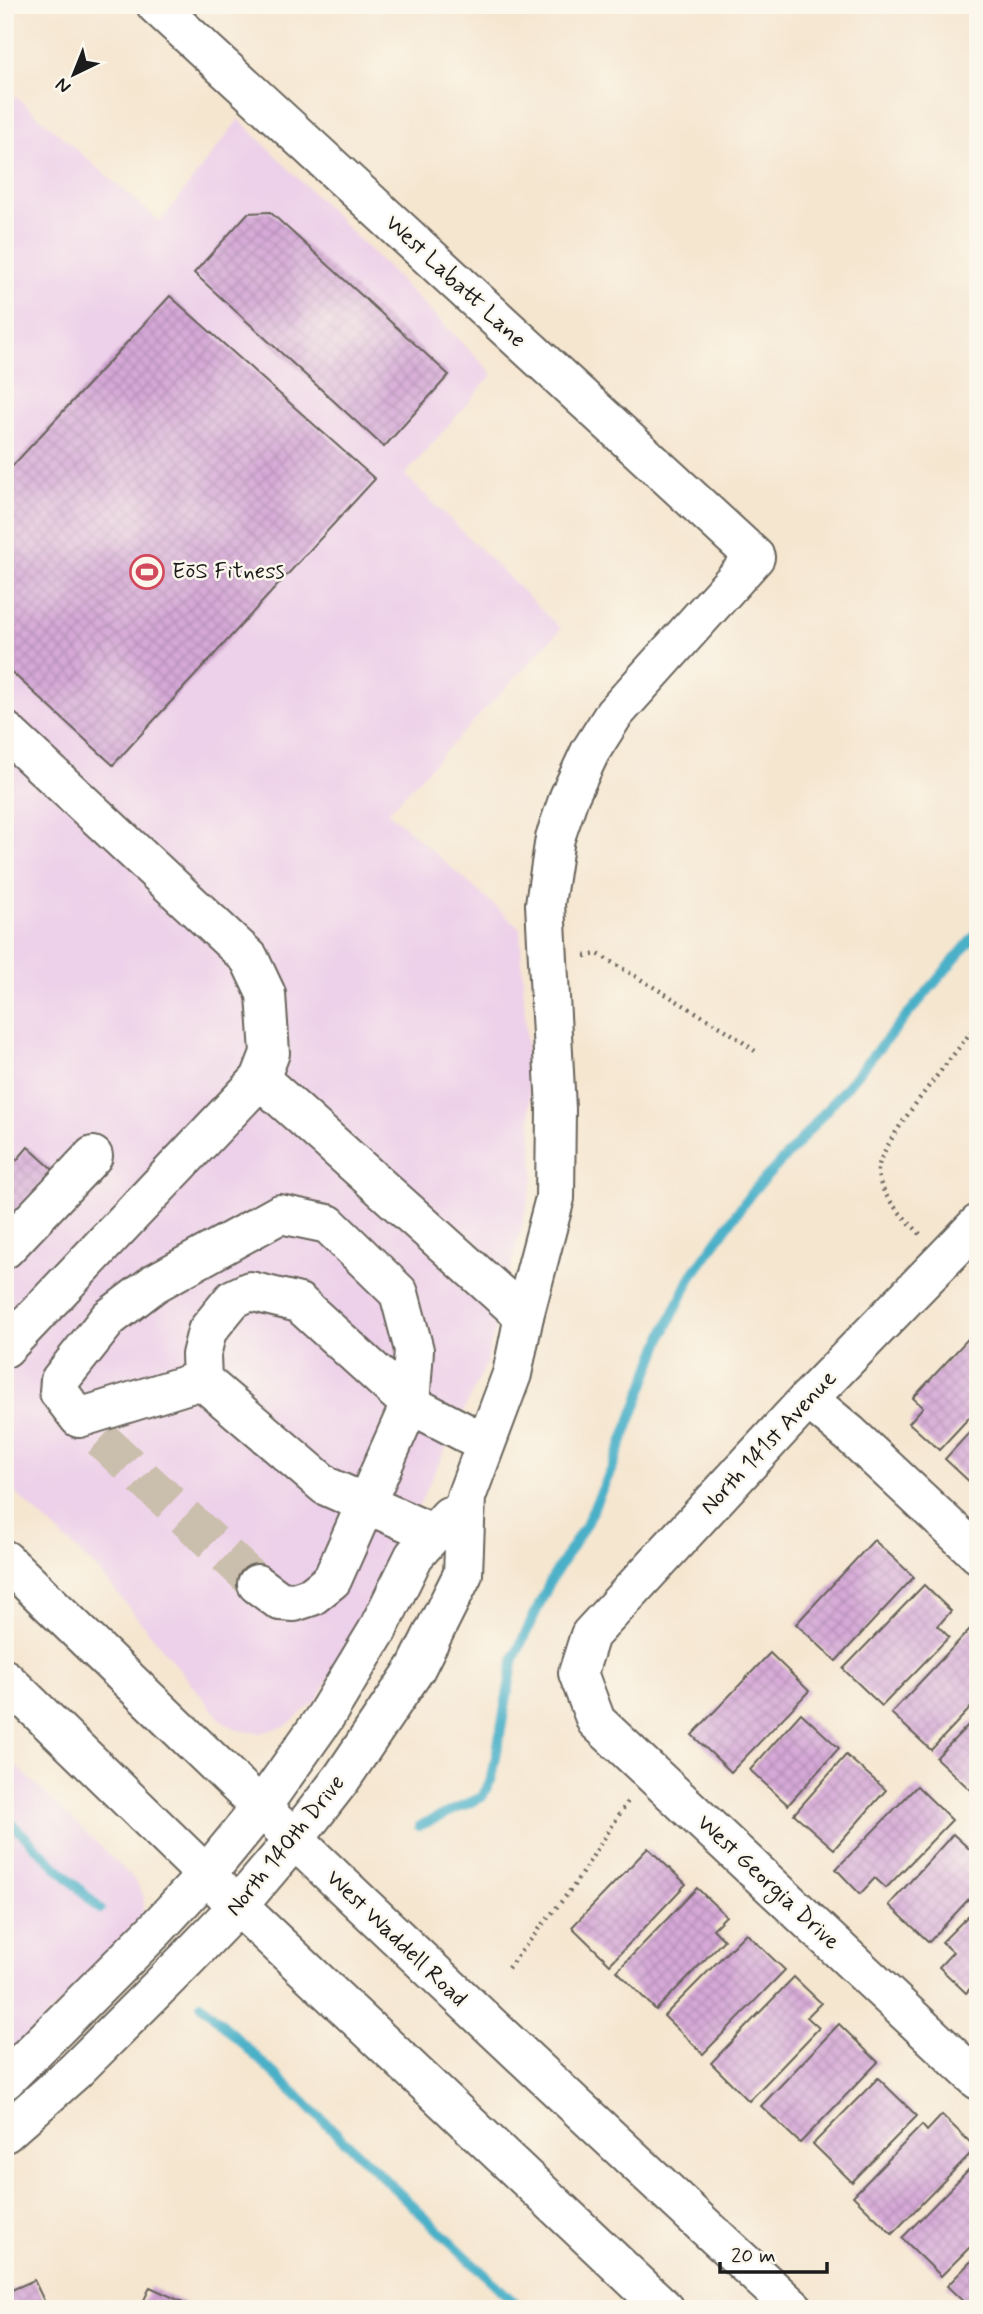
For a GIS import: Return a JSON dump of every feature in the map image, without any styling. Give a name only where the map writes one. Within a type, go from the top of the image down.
[{"type":"street","name":"West Labatt Lane","points":[[156,5],[755,557]]},
{"type":"street","name":"North 140th Drive","points":[[5,2133],[75,2071],[238,1906],[293,1841],[342,1779],[422,1656],[463,1574],[466,1497],[512,1374],[524,1315],[555,1198],[556,1109],[545,904],[555,838],[569,797],[590,752],[614,714],[755,557]]},
{"type":"street","points":[[5,731],[249,958],[266,994],[270,1053],[260,1079],[5,1348]]},
{"type":"street","points":[[260,1079],[524,1315]]},
{"type":"street","points":[[5,1249],[93,1156]]},
{"type":"street","points":[[202,1380],[90,1429],[59,1392],[60,1380],[109,1318],[155,1283],[281,1214],[328,1224],[399,1293],[414,1350],[410,1404],[332,1580],[312,1596],[293,1602],[280,1601],[257,1584]]},
{"type":"street","name":"North 141st Avenue","points":[[578,1673],[590,1635],[808,1399],[978,1224]]},
{"type":"street","points":[[433,1534],[326,1486],[202,1380],[201,1354],[207,1331],[233,1299],[250,1291],[299,1303],[410,1404],[485,1443]]},
{"type":"street","points":[[808,1399],[850,1434],[978,1554]]},
{"type":"street","name":"North 140th Drive","points":[[5,2080],[206,1875],[260,1809],[305,1749],[377,1631],[414,1556],[466,1497]]},
{"type":"street","name":"West Waddell Road","points":[[5,1560],[293,1841],[794,2309]]},
{"type":"street","name":"West Georgia Drive","points":[[578,1673],[596,1721],[978,2080]]},
{"type":"street","points":[[5,1679],[238,1906],[665,2309]]},
{"type":"path","points":[[548,959],[598,954],[729,1032],[755,1051]]},
{"type":"path","points":[[921,1235],[884,1194],[878,1172],[880,1159],[892,1137],[978,1022]]},
{"type":"path","points":[[508,1968],[573,1887],[628,1800]]},
{"type":"shaded area","points":[[5,87],[160,222],[239,119],[493,374],[405,475],[561,629],[388,812],[520,928],[534,1178],[486,1364],[396,1554],[318,1699],[286,1726],[260,1733],[237,1730],[221,1720],[98,1570],[5,1483]]},
{"type":"shaded area","points":[[5,1755],[133,1878],[144,1896],[142,1918],[5,2061]]},
{"type":"building","points":[[270,212],[449,375],[384,447],[194,273],[248,213]]},
{"type":"building","name":"EōS Fitness","points":[[170,296],[375,479],[113,765],[5,666],[5,474]]},
{"type":"building","points":[[28,1147],[59,1175],[5,1234],[5,1149],[17,1160]]},
{"type":"building","points":[[978,1328],[978,1408],[939,1450],[909,1423],[923,1407],[913,1398]]},
{"type":"building","points":[[978,1423],[978,1480],[973,1485],[945,1459]]},
{"type":"building","points":[[874,1540],[914,1577],[836,1661],[796,1624]]},
{"type":"building","points":[[924,1585],[951,1611],[938,1626],[949,1637],[882,1706],[843,1669]]},
{"type":"building","points":[[971,1628],[978,1634],[978,1700],[931,1750],[891,1713]]},
{"type":"building","points":[[770,1653],[809,1691],[731,1772],[692,1735]]},
{"type":"building","points":[[801,1713],[839,1748],[788,1805],[750,1770]]},
{"type":"building","points":[[978,1715],[978,1797],[936,1758]]},
{"type":"building","points":[[846,1755],[886,1790],[834,1849],[794,1814]]},
{"type":"building","points":[[917,1786],[952,1820],[886,1888],[875,1878],[860,1894],[836,1869]]},
{"type":"building","points":[[953,1834],[978,1857],[978,1889],[929,1942],[889,1905]]},
{"type":"building","points":[[648,1848],[686,1884],[610,1964],[572,1927]]},
{"type":"building","points":[[697,1888],[726,1916],[713,1929],[724,1940],[656,2010],[617,1971]]},
{"type":"building","points":[[978,1906],[978,1980],[966,1993],[939,1967],[953,1952],[942,1942]]},
{"type":"building","points":[[746,1933],[785,1970],[703,2054],[664,2016]]},
{"type":"building","points":[[794,1977],[821,2003],[807,2017],[819,2028],[749,2101],[711,2063]]},
{"type":"building","points":[[839,2024],[878,2062],[800,2143],[761,2106]]},
{"type":"building","points":[[878,2078],[917,2116],[852,2182],[813,2144]]},
{"type":"building","points":[[942,2115],[976,2148],[892,2234],[853,2196],[922,2125],[927,2131]]},
{"type":"building","points":[[978,2160],[978,2239],[941,2276],[902,2238]]},
{"type":"building","points":[[978,2254],[978,2309],[971,2309],[947,2286]]},
{"type":"building","points":[[34,2280],[48,2309],[5,2309],[5,2293]]},
{"type":"building","points":[[150,2287],[198,2309],[140,2309]]},
{"type":"waterway","points":[[419,1826],[482,1797],[492,1778],[514,1658],[551,1580],[586,1524],[614,1464],[663,1335],[692,1275],[752,1192],[795,1147],[978,932]]},
{"type":"waterway","points":[[5,1817],[100,1909]]},
{"type":"waterway","points":[[201,2004],[521,2309]]},
{"type":"tunnel","points":[[101,1439],[257,1584]]},
{"type":"place","name":"EōS Fitness","points":[[147,572]]}]
